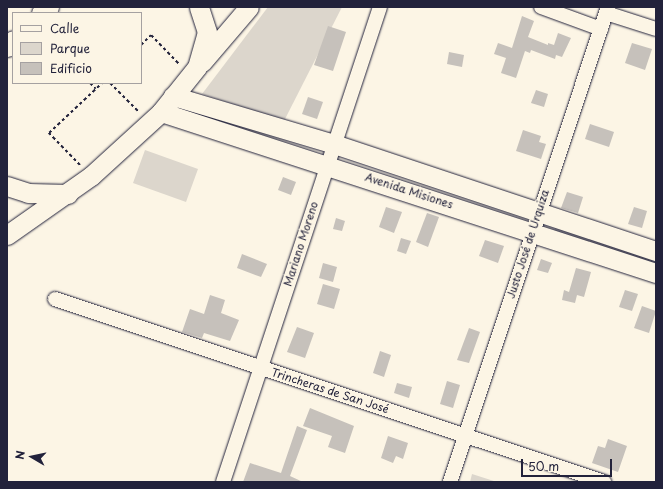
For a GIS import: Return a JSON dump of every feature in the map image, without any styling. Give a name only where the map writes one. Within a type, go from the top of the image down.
[{"type":"main road","points":[[194,71],[207,32],[200,7]]},
{"type":"main road","points":[[7,235],[68,194],[91,176],[154,117],[249,7]]},
{"type":"main road","name":"Avenida Misiones","points":[[173,96],[334,144],[656,251]]},
{"type":"main road","name":"Avenida Misiones","points":[[154,117],[327,164],[656,273]]},
{"type":"main road","points":[[7,186],[28,193],[68,194]]},
{"type":"street","name":"Mariano Moreno","points":[[223,482],[380,7]]},
{"type":"street","points":[[541,7],[601,28]]},
{"type":"street","points":[[607,10],[656,29]]},
{"type":"street","name":"Justo José de Urquiza","points":[[450,482],[607,10]]},
{"type":"street","name":"Trincheras de San José","points":[[55,299],[604,482]]},
{"type":"path","points":[[142,44],[151,35],[194,71]]},
{"type":"path","points":[[91,84],[96,89]]},
{"type":"path","points":[[91,176],[49,133],[101,84]]},
{"type":"path","points":[[111,84],[154,117]]},
{"type":"green space","points":[[268,7],[342,7],[284,121],[202,94]]},
{"type":"green space","points":[[145,150],[198,169],[186,202],[133,183]]},
{"type":"green space","points":[[556,226],[656,258],[656,269],[552,236]]},
{"type":"green space","points":[[472,474],[497,482],[470,482]]},
{"type":"building","points":[[522,16],[534,21],[528,37],[548,45],[548,43],[554,45],[558,33],[571,38],[562,57],[556,55],[555,59],[531,50],[530,53],[525,51],[516,78],[501,73],[506,58],[494,54],[498,43],[512,48]]},
{"type":"building","points":[[328,26],[346,32],[333,71],[314,65]]},
{"type":"building","points":[[632,43],[652,49],[645,70],[625,63]]},
{"type":"building","points":[[449,52],[464,55],[462,67],[447,64]]},
{"type":"building","points":[[536,90],[548,94],[544,107],[531,103]]},
{"type":"building","points":[[308,97],[323,102],[317,119],[302,114]]},
{"type":"building","points":[[590,124],[614,132],[609,147],[585,139]]},
{"type":"building","points":[[523,130],[541,136],[539,142],[546,144],[541,159],[516,151]]},
{"type":"building","points":[[283,177],[296,182],[291,195],[278,190]]},
{"type":"building","points":[[567,192],[583,197],[578,213],[561,208]]},
{"type":"building","points":[[386,207],[402,212],[394,233],[379,227]]},
{"type":"building","points":[[634,207],[647,211],[642,228],[628,224]]},
{"type":"building","points":[[427,213],[439,217],[428,247],[416,242]]},
{"type":"building","points":[[336,218],[345,221],[342,231],[333,229]]},
{"type":"building","points":[[401,238],[411,241],[406,254],[397,251]]},
{"type":"building","points":[[485,240],[504,246],[498,263],[479,256]]},
{"type":"building","points":[[242,254],[267,264],[261,277],[237,268]]},
{"type":"building","points":[[541,259],[552,263],[548,273],[537,270]]},
{"type":"building","points":[[323,263],[337,267],[333,282],[319,278]]},
{"type":"building","points":[[576,268],[591,272],[584,297],[577,295],[575,303],[562,300],[564,290],[569,292]]},
{"type":"building","points":[[323,284],[340,289],[334,309],[317,304]]},
{"type":"building","points":[[625,290],[638,294],[632,311],[619,307]]},
{"type":"building","points":[[210,295],[225,300],[221,313],[239,320],[230,341],[204,333],[202,338],[182,332],[190,309],[204,314]]},
{"type":"building","points":[[642,306],[656,311],[649,333],[634,328]]},
{"type":"building","points":[[297,327],[314,333],[305,358],[287,352]]},
{"type":"building","points":[[469,328],[480,332],[469,363],[457,360]]},
{"type":"building","points":[[380,351],[391,355],[384,377],[373,373]]},
{"type":"building","points":[[447,381],[460,385],[453,408],[440,404]]},
{"type":"building","points":[[397,383],[412,387],[409,398],[394,393]]},
{"type":"building","points":[[310,408],[354,426],[345,453],[328,447],[332,436],[303,426]]},
{"type":"building","points":[[297,426],[307,430],[290,476],[303,482],[243,482],[250,463],[281,473]]},
{"type":"building","points":[[388,436],[408,443],[403,459],[396,456],[393,463],[381,458]]},
{"type":"building","points":[[608,439],[627,446],[618,472],[592,463],[598,446],[605,448]]}]
